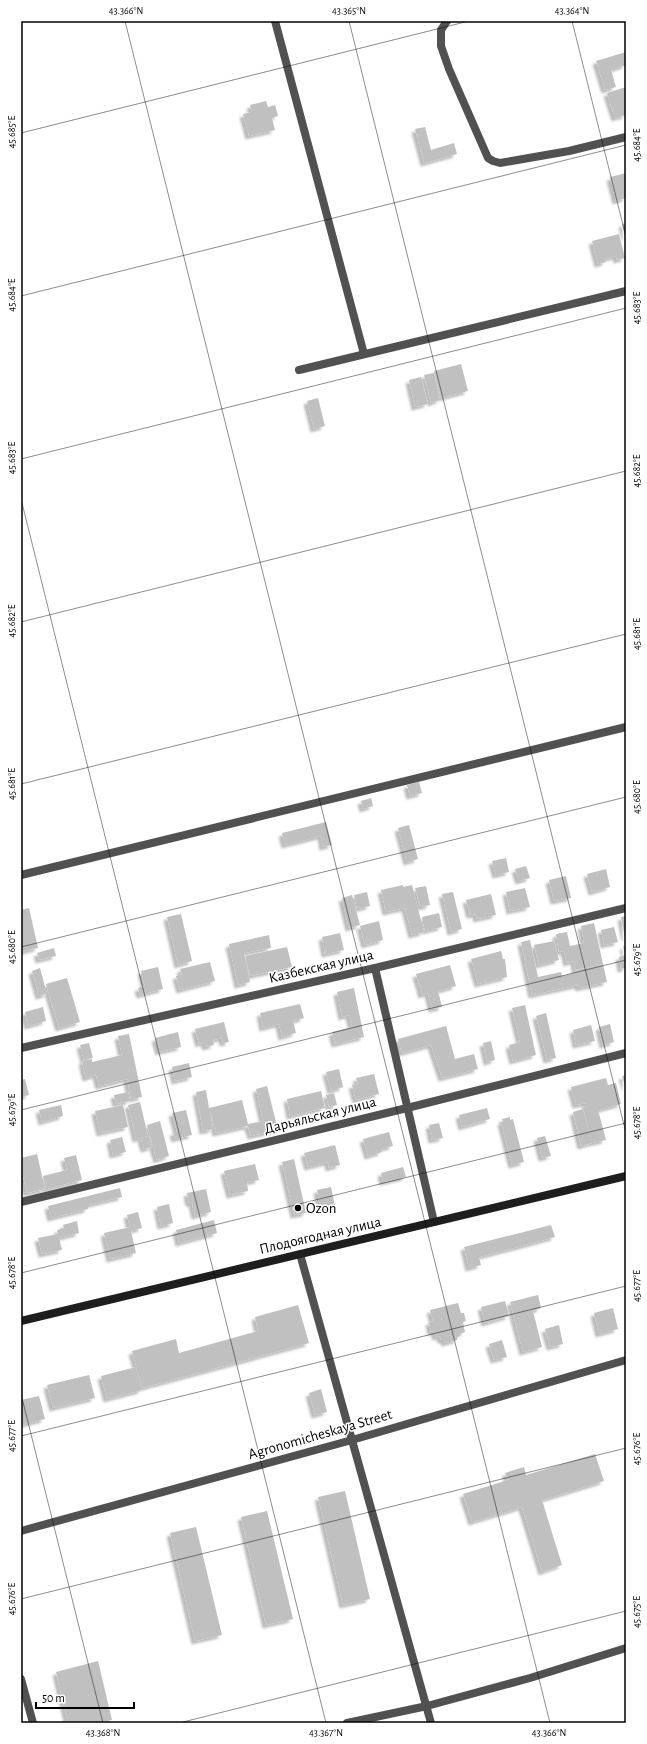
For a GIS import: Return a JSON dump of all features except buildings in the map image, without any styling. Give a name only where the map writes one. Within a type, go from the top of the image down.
[{"type":"street","points":[[275,21],[364,354]]},
{"type":"street","points":[[447,21],[440,30],[441,46],[449,69],[488,158],[500,163],[569,151],[626,137]]},
{"type":"street","points":[[299,370],[626,291]]},
{"type":"street","points":[[21,876],[626,727]]},
{"type":"street","name":"Казбекская улица","points":[[21,1048],[375,968],[626,908]]},
{"type":"street","points":[[375,968],[434,1222]]},
{"type":"street","name":"Дарьяльская улица","points":[[21,1202],[626,1053]]},
{"type":"street","name":"Плодоягодная улица","points":[[21,1321],[626,1176]]},
{"type":"street","points":[[300,1254],[431,1723]]},
{"type":"street","name":"Agronomicheskaya Street","points":[[21,1531],[352,1440],[626,1360]]},
{"type":"street","points":[[347,1723],[427,1706],[530,1678],[626,1648]]},
{"type":"street","points":[[21,1678],[33,1723]]},
{"type":"place","name":"Ozon","points":[[298,1208]]}]
